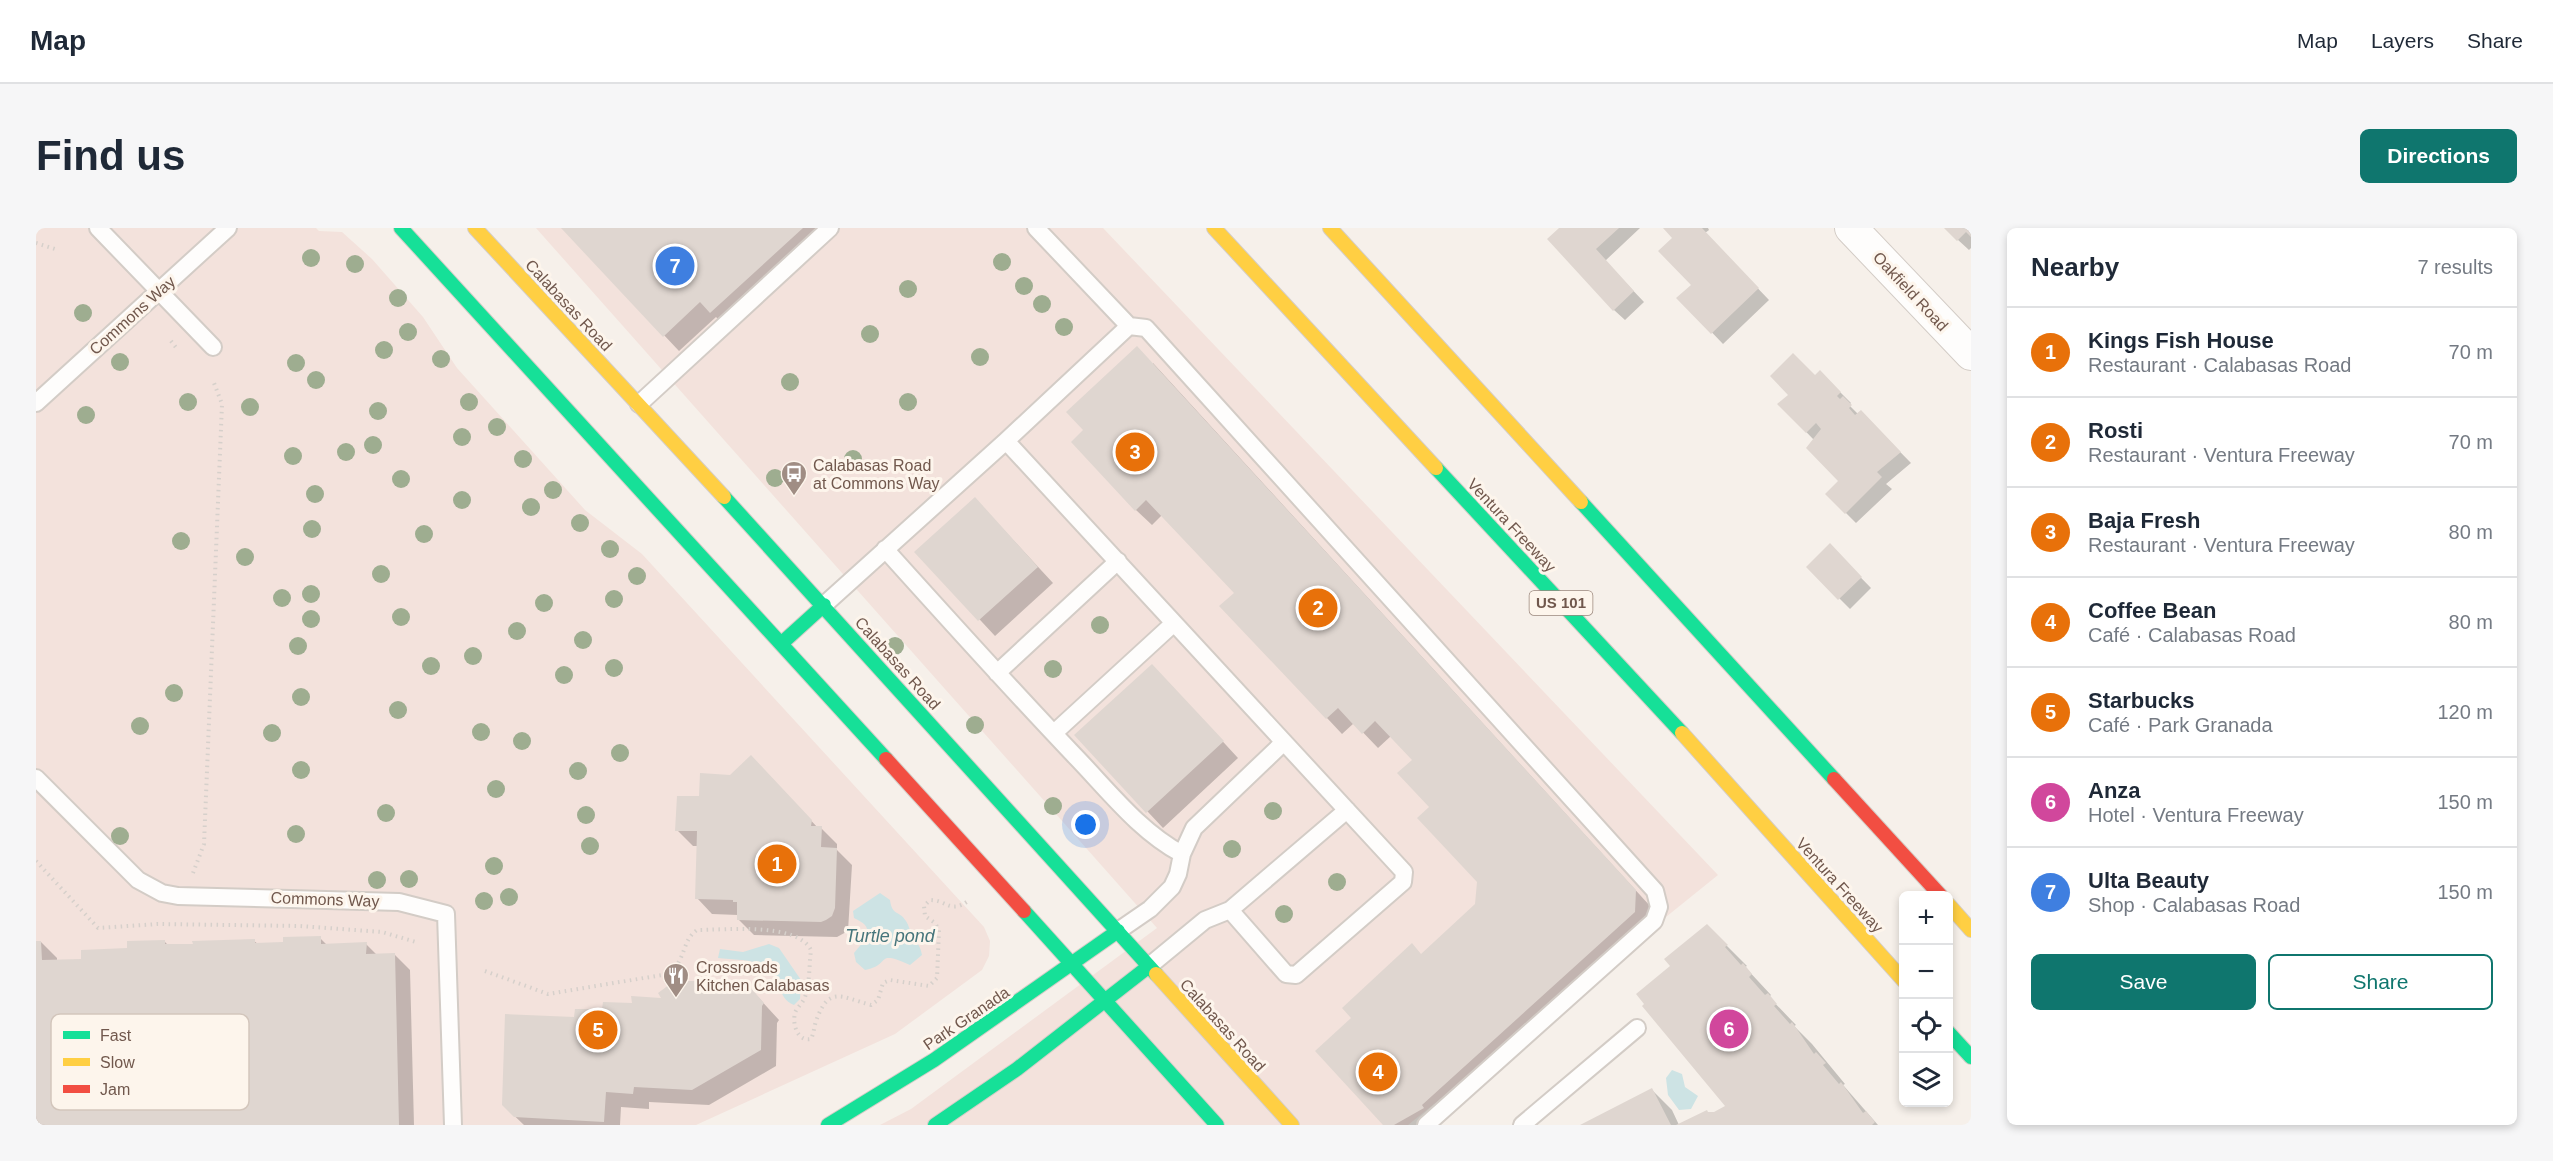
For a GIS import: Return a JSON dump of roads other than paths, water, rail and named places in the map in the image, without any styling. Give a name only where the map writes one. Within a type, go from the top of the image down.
[{"type":"main road","points":[[402,228],[782,642],[1217,1125]]},
{"type":"main road","name":"Calabasas Road","points":[[475,228],[824,605],[1292,1125]]},
{"type":"main road","name":"Ventura Freeway","points":[[1214,228],[1723,778],[1899,975]]},
{"type":"main road","points":[[1330,228],[1936,891]]},
{"type":"main road","points":[[782,642],[824,605]]},
{"type":"main road","points":[[1953,910],[1971,930]]},
{"type":"main road","name":"Park Granada","points":[[828,1125],[934,1060],[1118,931]]},
{"type":"main road","points":[[934,1125],[961,1109],[1148,967]]},
{"type":"main road","points":[[1953,1037],[1971,1057]]},
{"type":"street","name":"Oakfield Road","points":[[1851,228],[1971,354]]},
{"type":"lane","points":[[98,228],[213,347]]},
{"type":"lane","name":"Commons Way","points":[[36,403],[228,228]]},
{"type":"lane","points":[[639,404],[830,228]]},
{"type":"lane","points":[[1036,228],[1129,326],[1146,328],[1655,891],[1659,907],[1653,921],[1426,1125]]},
{"type":"lane","points":[[824,605],[1006,441],[1129,326]]},
{"type":"lane","points":[[1006,441],[1404,872],[1402,882],[1296,975],[1286,974],[1230,910]]},
{"type":"lane","points":[[885,549],[997,673],[1136,819],[1165,845],[1182,854]]},
{"type":"lane","points":[[997,673],[1118,561]]},
{"type":"lane","points":[[1054,733],[1174,623]]},
{"type":"lane","points":[[1118,931],[1150,909],[1172,887],[1178,874],[1182,854],[1194,828],[1284,742]]},
{"type":"lane","name":"Commons Way","points":[[36,778],[138,880],[162,893],[178,896],[399,902],[446,914],[453,1125]]},
{"type":"lane","points":[[1148,967],[1205,920],[1230,910],[1347,810]]},
{"type":"lane","points":[[1522,1125],[1637,1028]]},
{"type":"water","name":"Turtle pond","points":[[880,893],[890,900],[894,911],[906,921],[922,955],[910,965],[887,958],[873,968],[865,970],[856,962],[854,953],[868,936],[867,929],[863,923],[854,918],[853,911]]},
{"type":"water","points":[[769,944],[779,948],[801,980],[800,999],[794,1005],[784,998],[775,976],[766,967],[750,961],[718,958],[720,949],[743,952]]},
{"type":"water","points":[[1672,1070],[1682,1074],[1685,1087],[1698,1096],[1691,1109],[1679,1110],[1668,1095],[1666,1078]]},
{"type":"place","name":"Ulta Beauty","points":[[675,266]]},
{"type":"place","name":"Baja Fresh","points":[[1135,452]]},
{"type":"place","name":"Calabasas Road at Commons Way","points":[[794,497]]},
{"type":"place","name":"Rosti","points":[[1318,608]]},
{"type":"place","name":"Kings Fish House","points":[[777,864]]},
{"type":"place","name":"Crossroads Kitchen Calabasas","points":[[676,999]]},
{"type":"place","name":"Anza","points":[[1729,1029]]},
{"type":"place","name":"Starbucks","points":[[598,1030]]},
{"type":"place","name":"Coffee Bean","points":[[1378,1072]]}]
